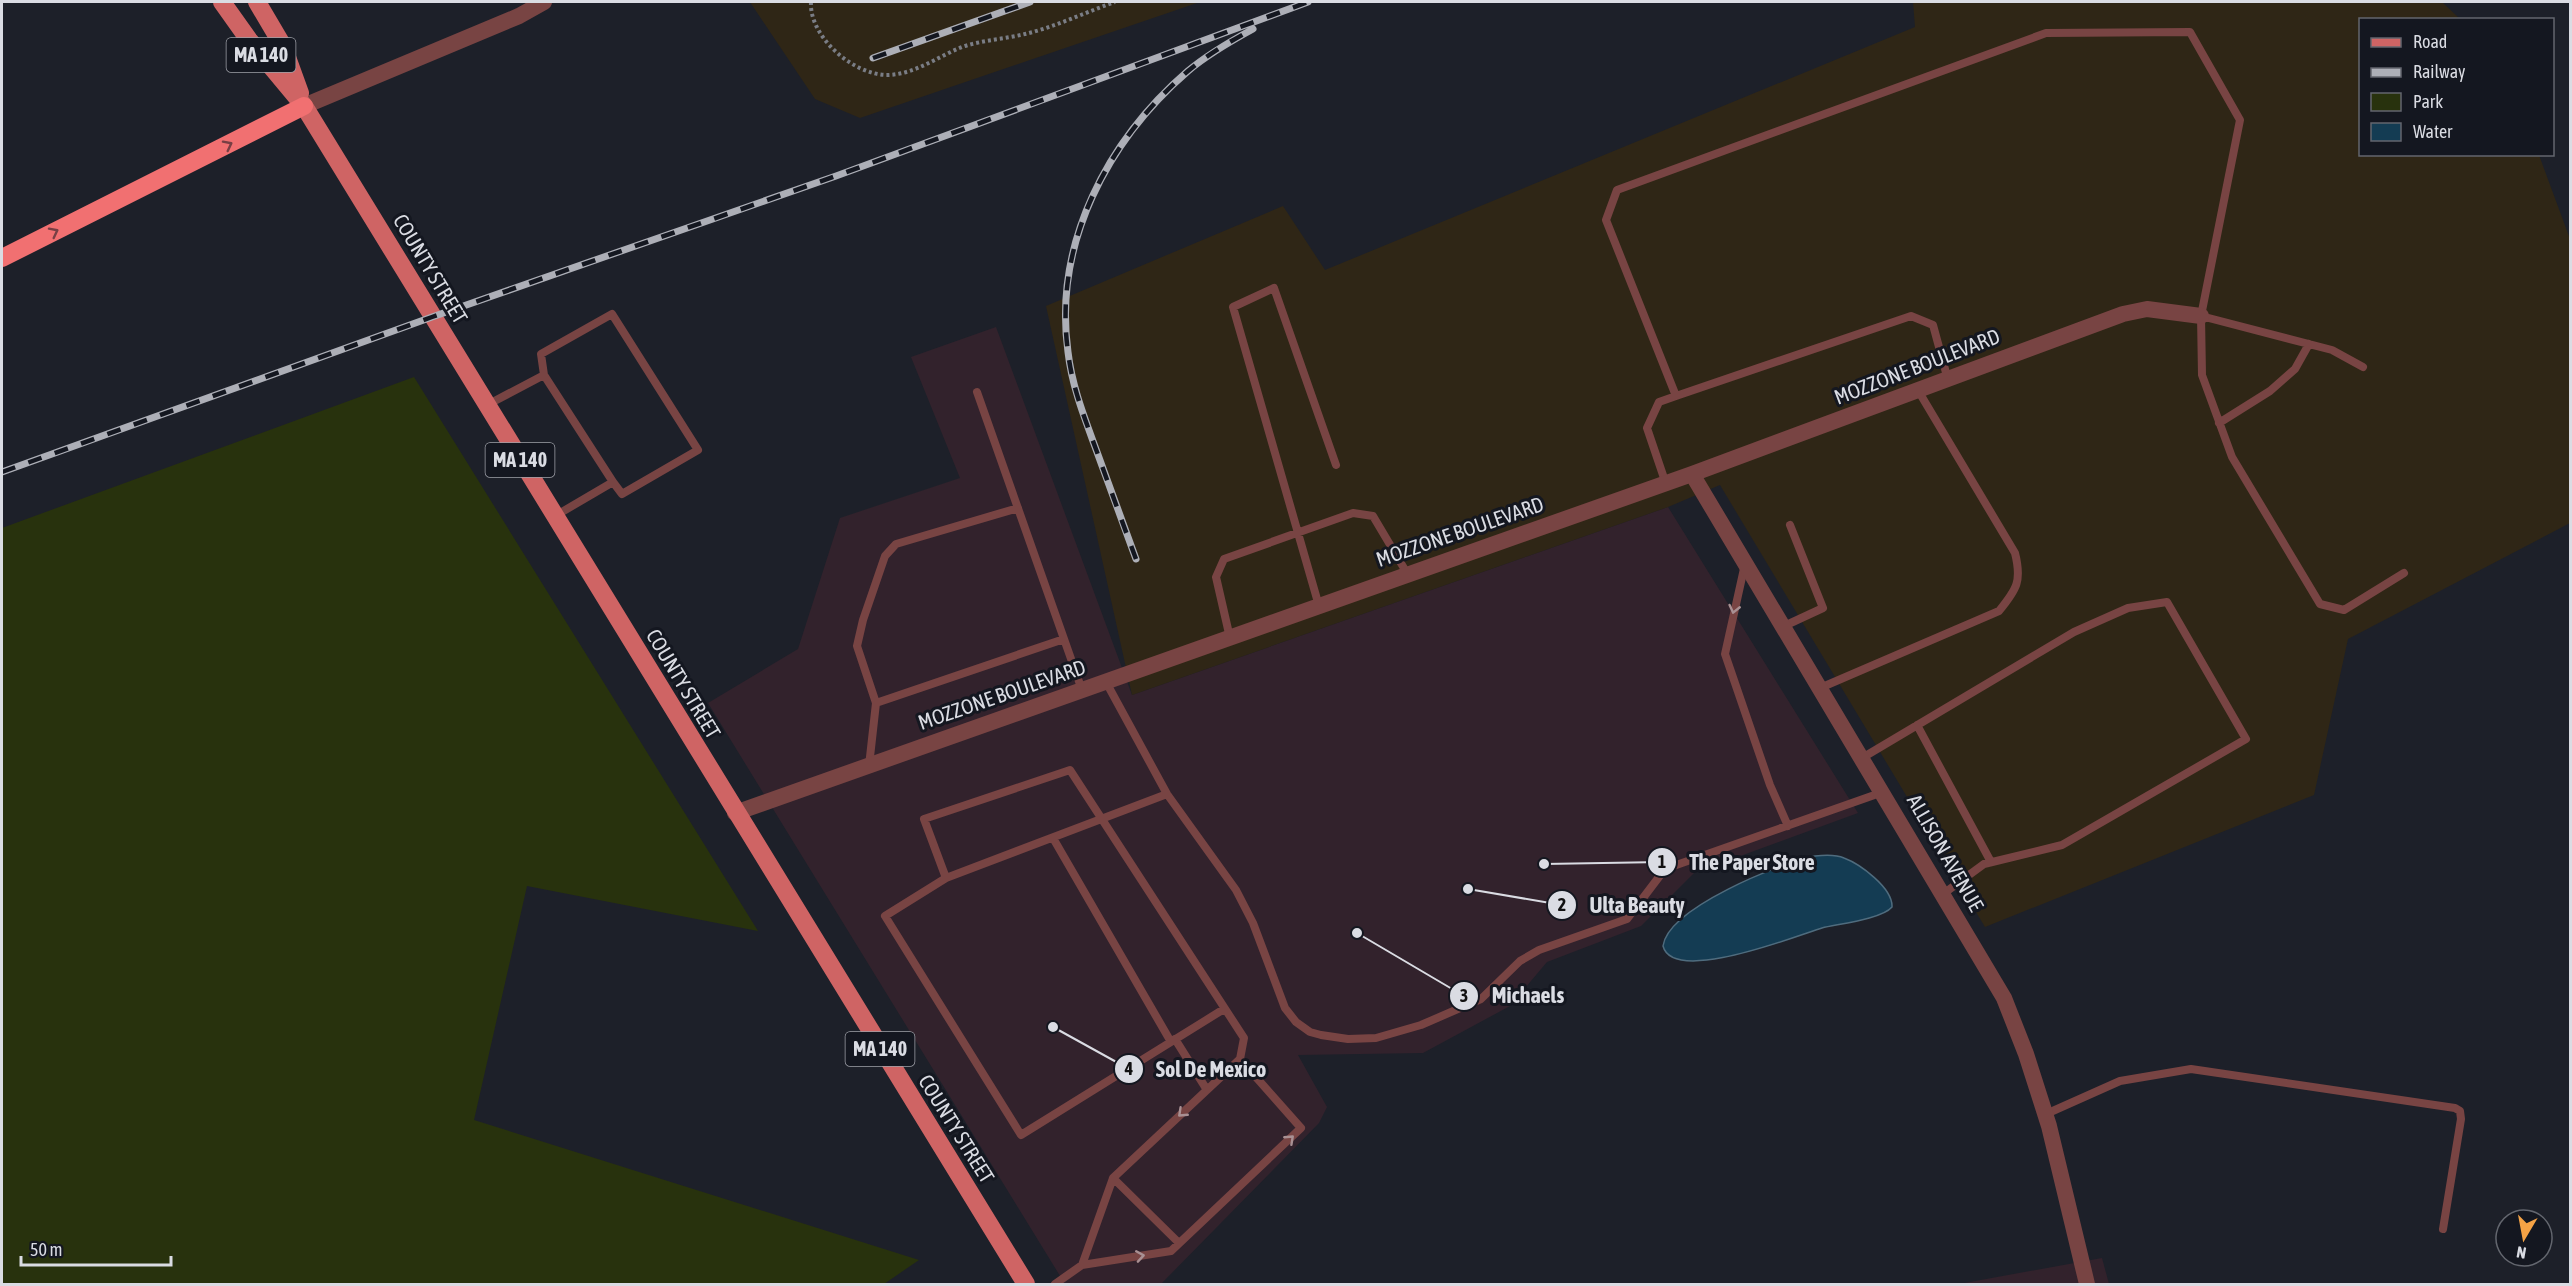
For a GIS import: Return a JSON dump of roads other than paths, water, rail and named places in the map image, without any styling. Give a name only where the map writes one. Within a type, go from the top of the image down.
[{"type":"highway","points":[[2,258],[304,106]]},
{"type":"main road","name":"MA 140","points":[[222,2],[249,40],[304,106]]},
{"type":"main road","name":"MA 140","points":[[257,2],[282,46],[304,106]]},
{"type":"main road","name":"COUNTY STREET","points":[[304,106],[735,813],[1026,1284]]},
{"type":"street","points":[[304,106],[519,16],[544,2]]},
{"type":"street","name":"MOZZONE BOULEVARD","points":[[735,813],[1666,484],[1918,392],[2122,314],[2147,309],[2201,316]]},
{"type":"street","name":"ALLISON AVENUE","points":[[1692,474],[2004,998],[2046,1114],[2086,1284]]},
{"type":"lane","points":[[1676,396],[1606,220],[1617,190],[2046,33],[2190,32],[2240,120],[2201,316],[2202,375],[2232,458],[2320,604],[2344,610],[2404,573]]},
{"type":"lane","points":[[1319,606],[1233,308],[1274,288],[1336,465]]},
{"type":"lane","points":[[612,314],[698,450],[622,494],[544,375],[541,354],[612,314]]},
{"type":"lane","points":[[1666,484],[1647,428],[1659,402],[1911,316],[1933,325],[1948,380]]},
{"type":"lane","points":[[2201,316],[2332,350],[2363,368]]},
{"type":"lane","points":[[2219,423],[2270,391],[2295,369],[2309,344]]},
{"type":"lane","points":[[487,405],[544,375]]},
{"type":"lane","points":[[977,392],[1082,690]]},
{"type":"lane","points":[[1820,688],[1999,611],[2016,591],[2020,571],[2015,553],[1918,392]]},
{"type":"lane","points":[[555,517],[613,482]]},
{"type":"lane","points":[[869,766],[876,702],[857,646],[863,620],[885,556],[896,544],[1018,508]]},
{"type":"lane","points":[[1230,638],[1216,576],[1224,559],[1296,532],[1353,513],[1373,516],[1408,575]]},
{"type":"lane","points":[[1782,627],[1822,608],[1790,525]]},
{"type":"lane","points":[[1745,564],[1725,654],[1770,785],[1788,826]]},
{"type":"lane","points":[[1862,758],[2074,632],[2128,608],[2167,602],[2246,739],[2062,845],[1984,864],[1943,894]]},
{"type":"lane","points":[[876,702],[1064,639]]},
{"type":"lane","points":[[1106,682],[1167,794],[1236,890],[1253,923],[1285,1008],[1296,1022],[1310,1032],[1348,1039],[1376,1038],[1421,1025],[1481,999],[1520,961],[1539,950],[1627,919],[1638,901],[1665,869],[1883,792]]},
{"type":"lane","points":[[1917,725],[1991,862]]},
{"type":"lane","points":[[946,878],[924,819],[1070,770],[1244,1038],[1240,1059],[1113,1178],[1082,1265]]},
{"type":"lane","points":[[1167,794],[946,878],[885,916],[1021,1135],[1224,1009]]},
{"type":"lane","points":[[1053,838],[1173,1041],[1207,1090]]},
{"type":"lane","points":[[1055,1284],[1082,1265],[1171,1251],[1301,1128],[1240,1059]]},
{"type":"lane","points":[[2046,1114],[2120,1081],[2191,1069],[2455,1108],[2460,1111],[2461,1119],[2443,1229]]},
{"type":"lane","points":[[1113,1178],[1179,1243]]},
{"type":"water","points":[[1815,856],[1837,856],[1858,866],[1887,892],[1892,907],[1870,918],[1822,928],[1736,955],[1711,960],[1688,961],[1672,957],[1663,946],[1670,932],[1684,917],[1704,903],[1753,878]]},
{"type":"railway","points":[[873,58],[1030,2]]},
{"type":"railway","points":[[2,472],[432,317],[836,176],[1308,2]]},
{"type":"railway","points":[[1136,559],[1073,378],[1068,352],[1066,311],[1069,272],[1078,233],[1092,196],[1111,161],[1133,129],[1159,98],[1188,71],[1212,53],[1253,29]]},
{"type":"place","name":"The Paper Store","points":[[1544,864]]},
{"type":"place","name":"Ulta Beauty","points":[[1468,889]]},
{"type":"place","name":"Michaels","points":[[1357,933]]},
{"type":"place","name":"Sol De Mexico","points":[[1053,1027]]}]
